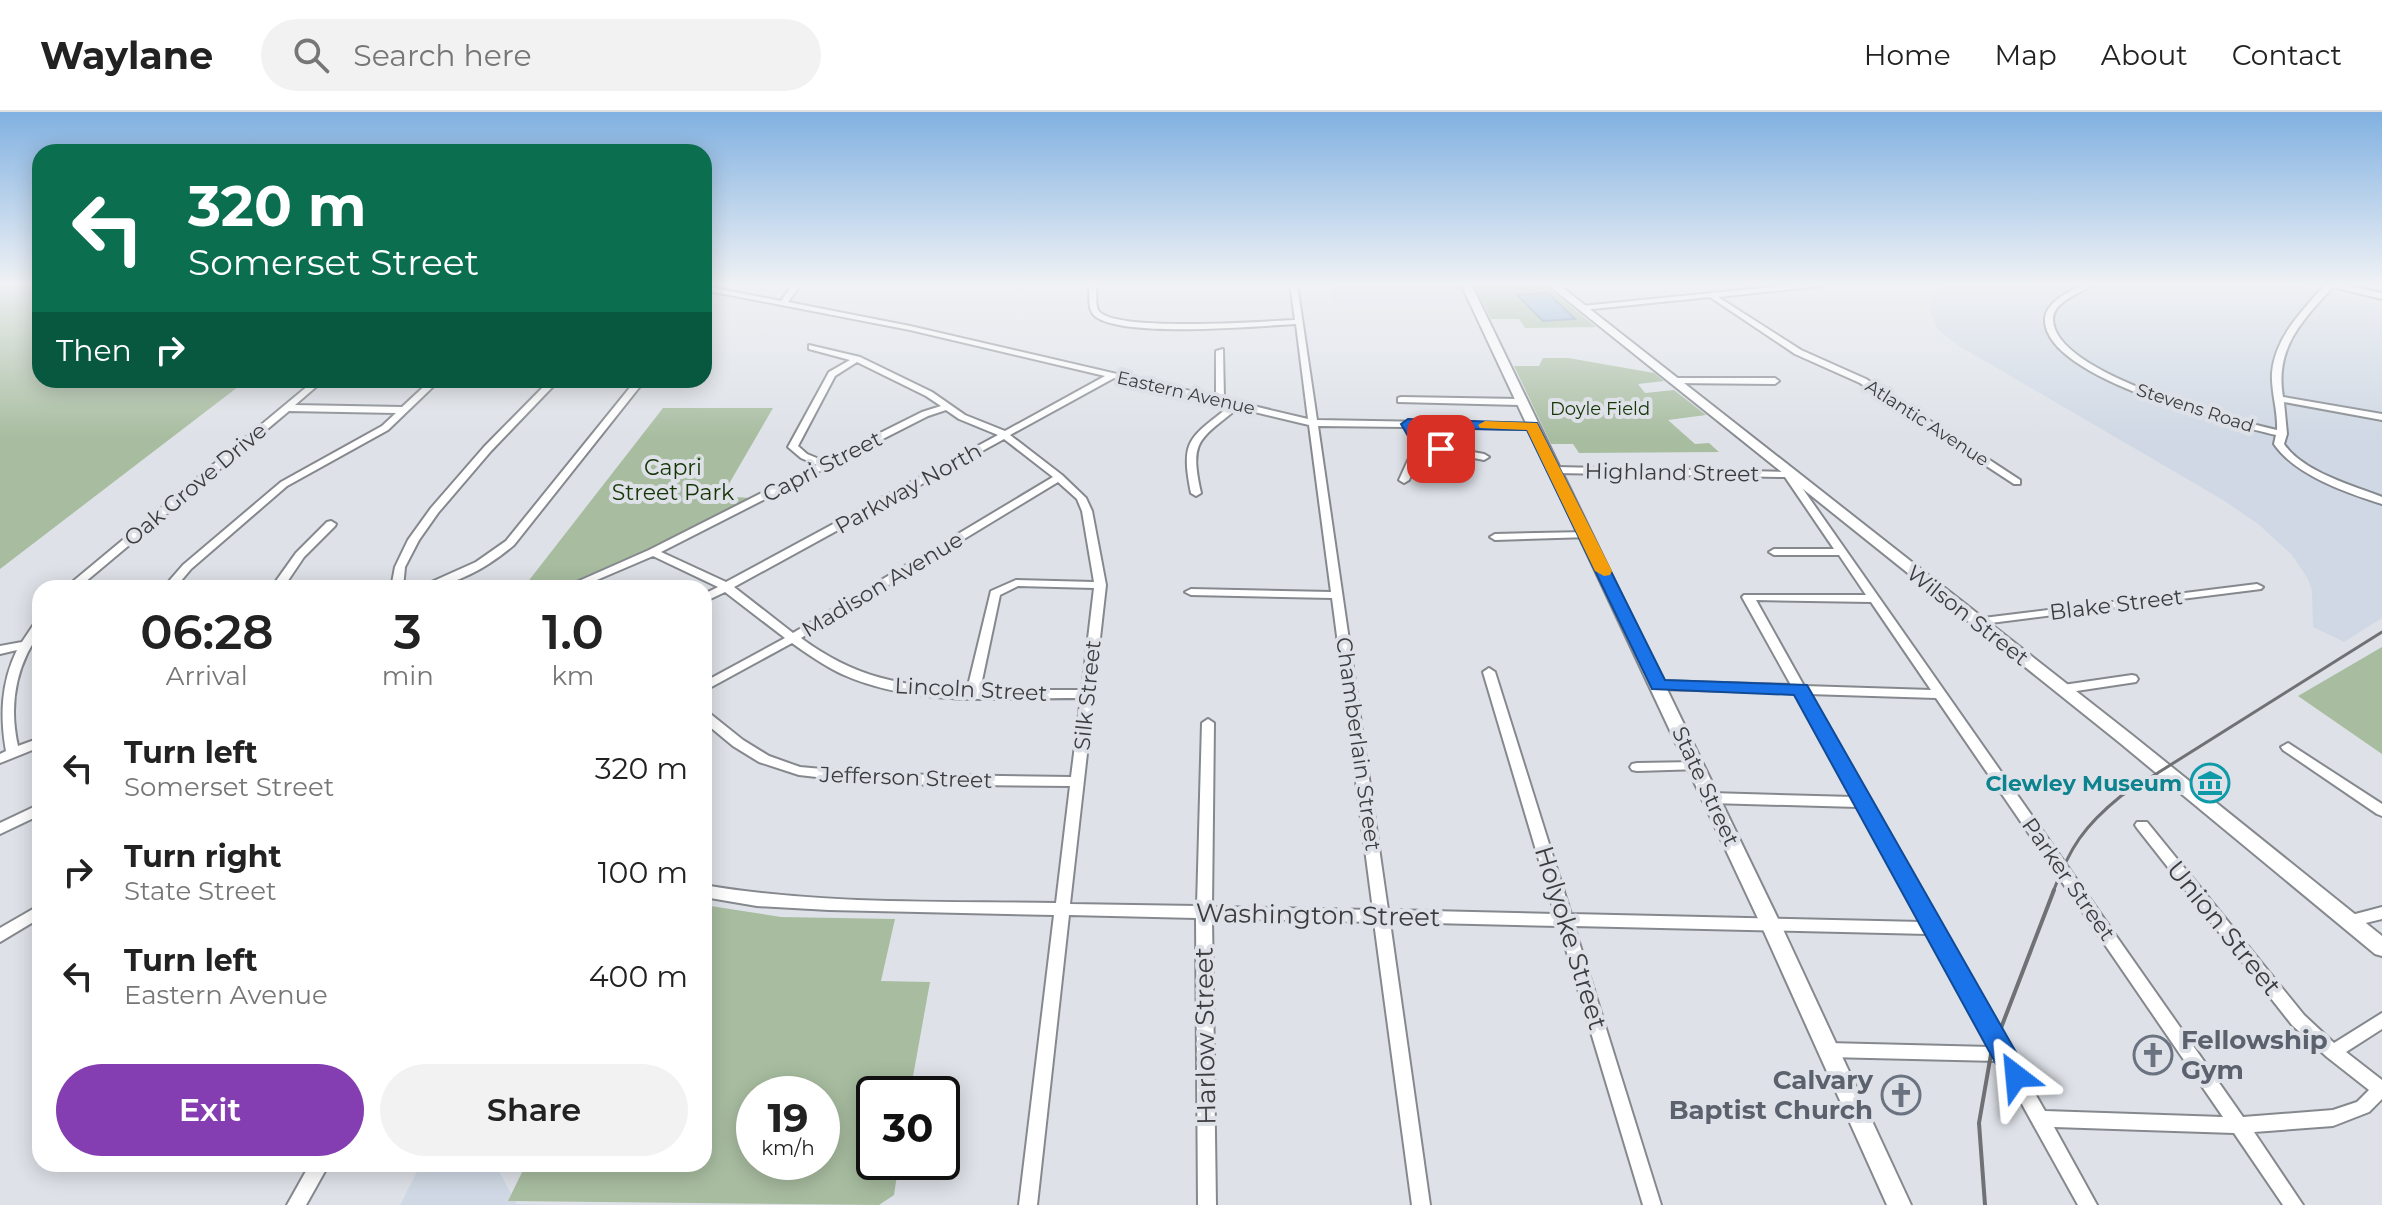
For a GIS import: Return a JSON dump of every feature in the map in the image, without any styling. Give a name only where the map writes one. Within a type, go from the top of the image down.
[{"type":"main road","name":"State Street","points":[[1489,335],[1659,685],[1899,1205]]},
{"type":"main road","name":"Wilson Street","points":[[1616,335],[2063,689],[2382,948]]},
{"type":"street","name":"Eastern Avenue","points":[[939,335],[1314,423],[1532,426]]},
{"type":"street","name":"Chamberlain Street","points":[[1301,335],[1421,1205]]},
{"type":"street","name":"Atlantic Avenue","points":[[1772,335],[1798,352],[1863,381],[2017,482]]},
{"type":"street","name":"Stevens Road","points":[[2055,335],[2073,355],[2109,377],[2154,397],[2282,434]]},
{"type":"street","points":[[2288,335],[2277,367],[2284,422],[2279,444],[2290,459],[2382,501]]},
{"type":"street","name":"Silk Street","points":[[812,347],[857,359],[1005,435],[1059,477],[1081,498],[1087,511],[1100,585],[1028,1205]]},
{"type":"street","points":[[1220,351],[1220,401]]},
{"type":"street","points":[[825,465],[793,447],[832,374],[857,359]]},
{"type":"street","name":"Parkway North","points":[[712,595],[1112,376]]},
{"type":"street","points":[[1675,381],[1775,381]]},
{"type":"street","name":"Oak Grove Drive","points":[[81,580],[310,388]]},
{"type":"street","points":[[176,580],[284,484],[366,440],[427,388]]},
{"type":"street","points":[[398,580],[399,569],[414,535],[454,487],[547,388]]},
{"type":"street","points":[[446,580],[494,558],[510,543],[635,388]]},
{"type":"street","points":[[2279,399],[2382,417]]},
{"type":"street","points":[[1401,400],[1520,402]]},
{"type":"street","points":[[1196,493],[1188,452],[1193,442],[1236,405]]},
{"type":"street","name":"Capri Street","points":[[588,580],[653,552],[925,414],[947,407]]},
{"type":"street","points":[[286,408],[404,410]]},
{"type":"street","points":[[1408,424],[1420,445],[1484,457]]},
{"type":"street","points":[[1404,480],[1420,445]]},
{"type":"street","name":"Highland Street","points":[[1555,470],[1788,474]]},
{"type":"street","name":"Parker Street","points":[[1788,474],[2294,1205]]},
{"type":"street","name":"Madison Avenue","points":[[712,683],[793,638],[1059,477]]},
{"type":"street","points":[[283,580],[300,555],[331,524]]},
{"type":"street","points":[[1495,537],[1586,535]]},
{"type":"street","name":"Lincoln Street","points":[[653,552],[711,580]]},
{"type":"street","points":[[1774,552],[1843,552]]},
{"type":"street","name":"Lincoln Street","points":[[712,581],[849,673],[884,684],[973,692],[1086,694]]},
{"type":"street","points":[[973,692],[995,593],[1016,583],[1100,585]]},
{"type":"street","name":"Blake Street","points":[[1975,622],[2257,587]]},
{"type":"street","points":[[1191,592],[1337,595]]},
{"type":"street","points":[[1876,599],[1748,597],[2088,1205]]},
{"type":"street","points":[[13,753],[5,731],[2,705],[24,645],[32,634]]},
{"type":"street","points":[[0,650],[24,645]]},
{"type":"street","name":"Holyoke Street","points":[[1489,672],[1652,1205]]},
{"type":"street","points":[[2063,689],[2132,679]]},
{"type":"street","points":[[1659,685],[1942,694]]},
{"type":"street","name":"Jefferson Street","points":[[712,722],[764,759],[799,771],[878,779],[1078,782]]},
{"type":"street","name":"Harlow Street","points":[[1207,1205],[1204,913],[1208,723]]},
{"type":"street","points":[[0,759],[32,745]]},
{"type":"street","points":[[2288,747],[2382,811]]},
{"type":"street","points":[[1637,767],[1696,766]]},
{"type":"street","points":[[1710,798],[1863,802]]},
{"type":"street","points":[[0,829],[32,813]]},
{"type":"street","name":"Union Street","points":[[2142,825],[2298,1020],[2382,1090]]},
{"type":"street","name":"Washington Street","points":[[712,892],[771,901],[1063,910],[1934,928]]},
{"type":"street","points":[[2349,921],[2382,913]]},
{"type":"street","points":[[0,936],[32,916]]},
{"type":"street","points":[[2333,1052],[2382,1020]]},
{"type":"street","points":[[1827,1050],[2004,1054]]},
{"type":"street","points":[[2040,1119],[2239,1125],[2333,1118],[2363,1107],[2382,1090]]},
{"type":"street","points":[[296,1205],[315,1172]]},
{"type":"shaded area","points":[[1945,335],[2382,335],[2382,618],[2344,642],[2313,627],[2312,591],[2308,579],[2292,555],[2258,524],[2223,500]]},
{"type":"shaded area","points":[[417,1172],[499,1172],[517,1204],[559,1205],[400,1205]]},
{"type":"green space","points":[[0,335],[32,335],[32,388],[237,388],[0,569]]},
{"type":"green space","name":"Doyle Field","points":[[1543,358],[1568,358],[1654,373],[1664,381],[1638,384],[1645,393],[1674,390],[1706,415],[1668,420],[1695,444],[1709,443],[1719,452],[1579,453],[1573,444],[1551,444],[1514,366],[1539,366]]},
{"type":"green space","name":"Capri Street Park","points":[[663,408],[773,408],[722,496],[751,498],[647,551],[579,580],[529,580]]},
{"type":"green space","points":[[2382,647],[2382,754],[2298,696]]},
{"type":"green space","points":[[712,906],[781,917],[895,919],[881,981],[930,982],[913,1076],[856,1076],[856,1180],[896,1180],[894,1195],[879,1205],[508,1201],[522,1172],[712,1172]]},
{"type":"railway","points":[[2053,892],[2080,838],[2097,817],[2121,796],[2382,632]]},
{"type":"railway","points":[[1985,1205],[1979,1123],[1991,1054],[2054,890]]},
{"type":"slow traffic","points":[[1485,425],[1532,426],[1604,571]]},
{"type":"place","name":"Clewley Museum","points":[[2210,783]]},
{"type":"place","name":"Fellowship Gym","points":[[2153,1055]]},
{"type":"place","name":"Calvary Baptist Church","points":[[1901,1095]]},
{"type":"route","points":[[1441,449],[1420,445],[1408,424],[1532,426],[1659,685],[1800,690],[2016,1076]]}]
